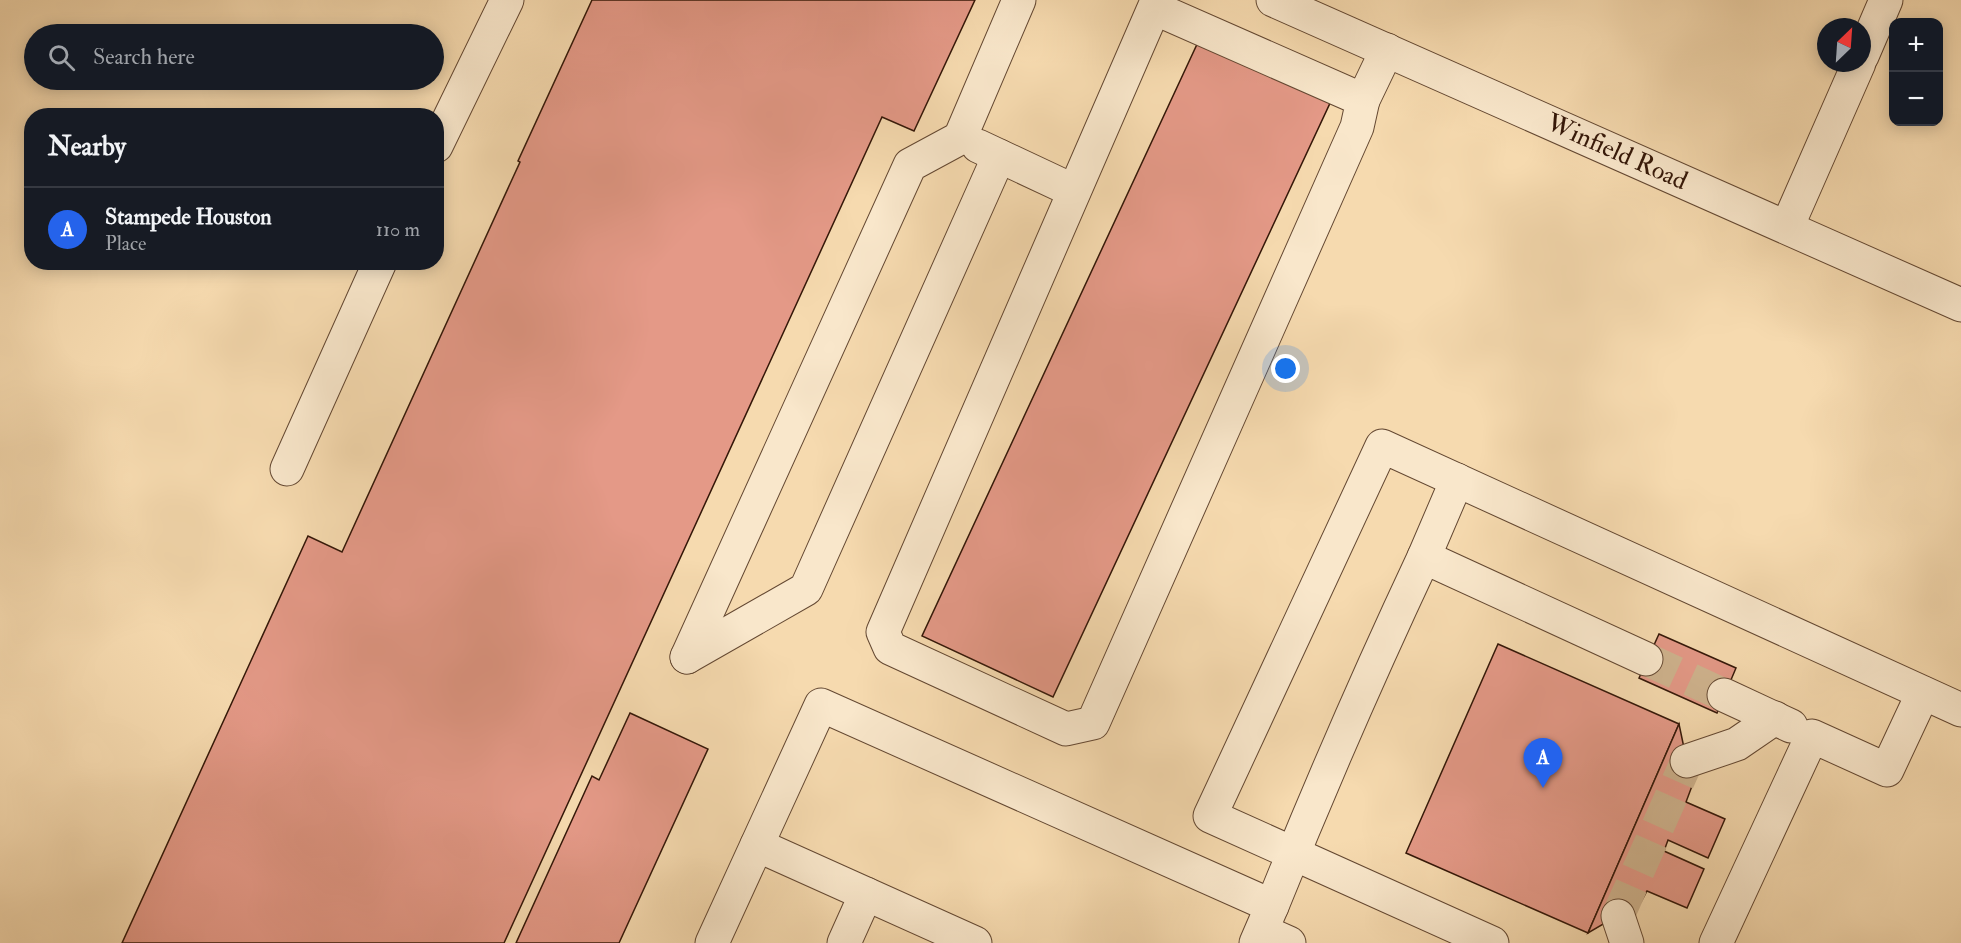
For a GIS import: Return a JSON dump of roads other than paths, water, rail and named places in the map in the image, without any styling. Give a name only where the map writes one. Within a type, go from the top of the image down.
[{"type":"street","points":[[444,130],[507,0]]},
{"type":"street","points":[[999,156],[806,589],[687,657],[910,165],[960,138],[1019,0]]},
{"type":"street","name":"Winfield Road","points":[[1273,0],[1961,305]]},
{"type":"street","points":[[1871,36],[1887,0]]},
{"type":"street","points":[[1363,100],[1156,4],[883,632],[890,648],[1066,729],[1093,723],[1357,127],[1363,100],[1387,50]]},
{"type":"street","points":[[1787,227],[1855,72]]},
{"type":"street","points":[[960,138],[1074,190]]},
{"type":"street","points":[[287,469],[376,270]]},
{"type":"street","points":[[1492,943],[1210,816],[1382,446],[1961,710]]},
{"type":"street","points":[[712,943],[821,705],[1270,931],[1293,852],[1457,480]]},
{"type":"street","points":[[1424,557],[1646,659]]},
{"type":"street","points":[[1724,695],[1887,770],[1923,693]]},
{"type":"street","points":[[1687,761],[1737,744],[1775,718]]},
{"type":"street","points":[[1716,943],[1812,736]]},
{"type":"street","points":[[757,844],[975,943]]},
{"type":"street","points":[[844,943],[866,894]]},
{"type":"tunnel","points":[[1646,659],[1724,695]]},
{"type":"tunnel","points":[[1618,916],[1687,761]]},
{"type":"place","name":"Stampede Houston","points":[[1543,788]]}]
